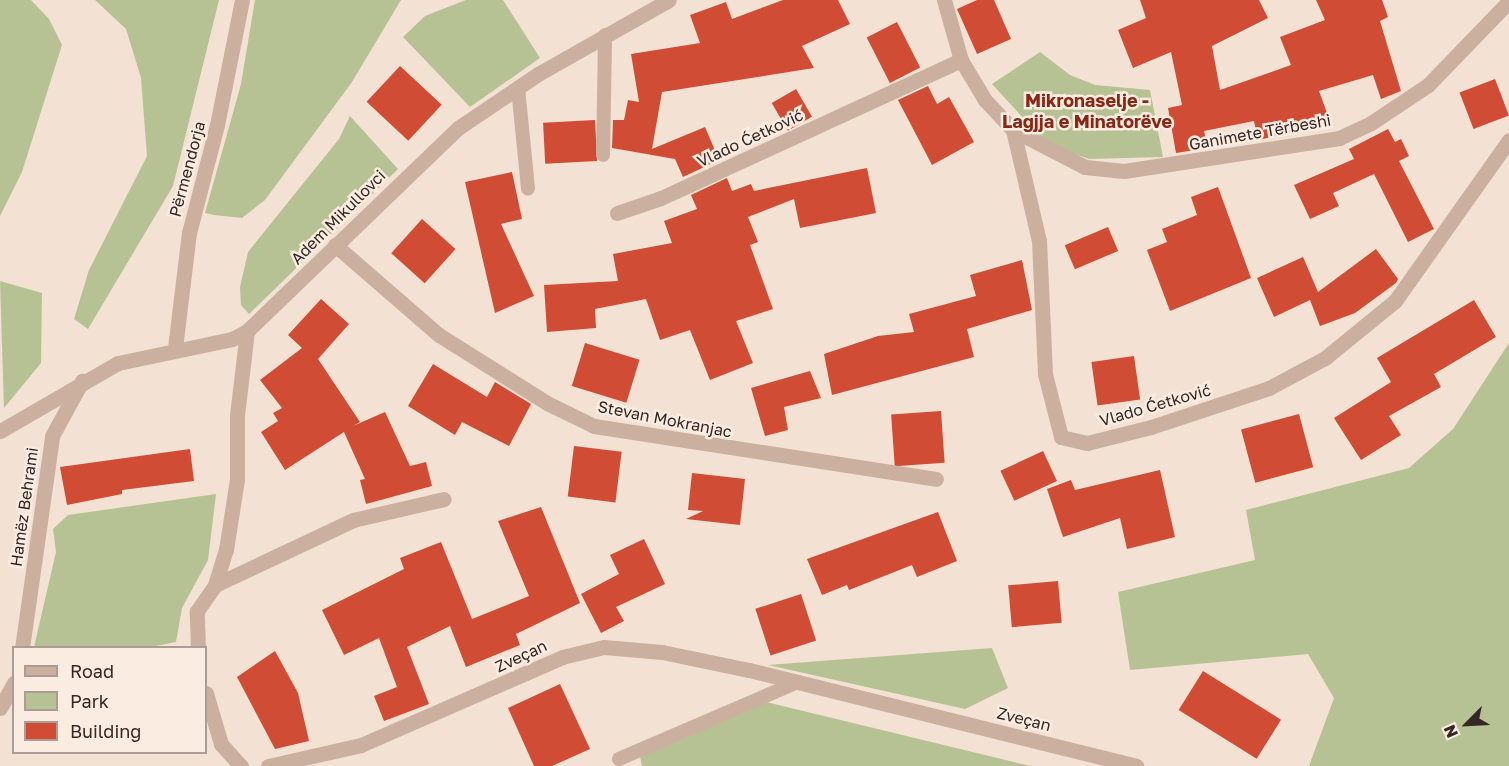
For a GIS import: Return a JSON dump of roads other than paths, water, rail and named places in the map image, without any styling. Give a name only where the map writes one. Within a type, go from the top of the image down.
[{"type":"street","name":"Përmendorja","points":[[175,348],[192,218],[217,125],[242,0]]},
{"type":"street","name":"Adem Mikullovci","points":[[0,431],[84,379],[118,363],[175,348],[232,339],[247,331],[458,128],[605,35],[669,0]]},
{"type":"street","name":"Vlado Ćetković","points":[[944,0],[961,60],[985,100],[1012,130],[1039,241],[1046,374],[1061,437],[1087,443],[1269,388],[1360,334],[1424,263],[1509,140]]},
{"type":"street","name":"Ganimete Tërbeshi","points":[[1012,130],[1085,167],[1124,171],[1339,138],[1419,92],[1509,2]]},
{"type":"street","name":"Vlado Ćetković","points":[[617,213],[661,198],[961,60]]},
{"type":"street","name":"Stevan Mokranjac","points":[[335,245],[439,335],[547,403],[594,426],[936,479]]},
{"type":"street","points":[[198,646],[196,611],[215,585],[226,550],[237,479],[237,415],[247,331]]},
{"type":"street","name":"Hamëz Behrami","points":[[22,646],[52,436],[84,379]]},
{"type":"street","points":[[215,585],[353,520],[444,499]]},
{"type":"street","name":"Zveçan","points":[[268,766],[361,745],[588,647],[662,652],[798,682],[1136,766]]},
{"type":"street","points":[[0,708],[12,687]]},
{"type":"street","points":[[207,696],[221,744],[241,766]]},
{"type":"lane","points":[[603,155],[605,35]]},
{"type":"lane","points":[[518,88],[528,189]]},
{"type":"lane","points":[[619,759],[798,682]]},
{"type":"district","name":"Mikronaselje - Lagjja e Minatorëve","points":[[1087,111]]}]
